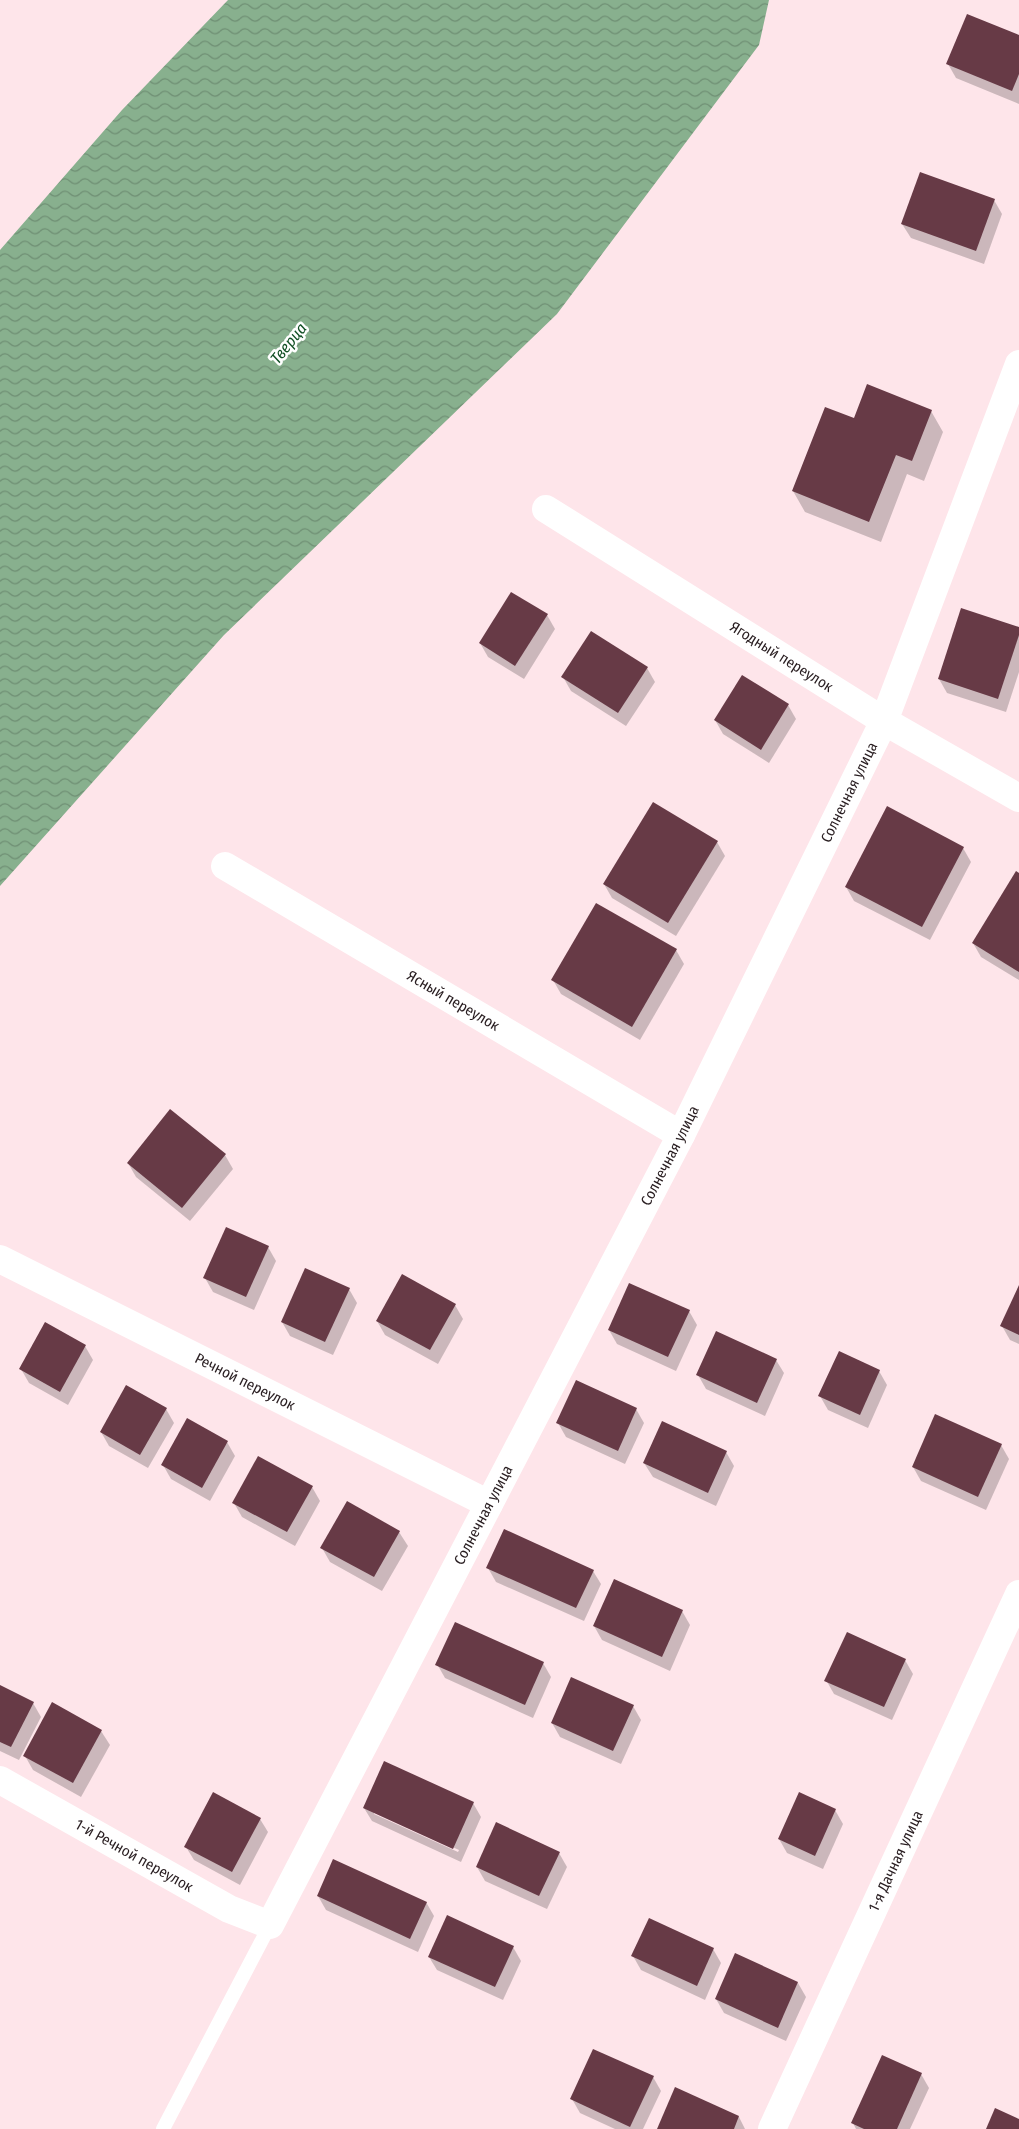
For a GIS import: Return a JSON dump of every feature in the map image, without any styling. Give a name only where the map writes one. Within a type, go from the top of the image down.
[{"type":"street","name":"Солнечная улица","points":[[270,1925],[681,1135],[884,721],[1019,364]]},
{"type":"street","name":"Ягодный переулок","points":[[546,509],[884,721],[1019,798]]},
{"type":"street","name":"Ясный переулок","points":[[225,866],[681,1135]]},
{"type":"street","name":"Речной переулок","points":[[0,1259],[489,1504]]},
{"type":"street","name":"1-я Дачная улица","points":[[772,2129],[1019,1594]]},
{"type":"street","name":"1-й Речной переулок","points":[[0,1780],[221,1904],[270,1925]]},
{"type":"lane","points":[[163,2129],[270,1925]]},
{"type":"water","name":"Тверца","points":[[228,0],[769,0],[759,45],[557,314],[224,635],[0,886],[0,250],[122,110]]},
{"type":"building","points":[[967,14],[1019,35],[1019,74],[1012,91],[946,64]]},
{"type":"building","points":[[920,172],[995,199],[976,251],[901,224]]},
{"type":"building","points":[[867,384],[932,410],[912,461],[896,455],[869,522],[792,491],[825,407],[854,418]]},
{"type":"building","points":[[511,592],[548,614],[515,666],[479,643]]},
{"type":"building","points":[[961,608],[1019,627],[1019,635],[998,699],[938,679]]},
{"type":"building","points":[[591,631],[648,667],[618,713],[561,677]]},
{"type":"building","points":[[742,675],[789,704],[761,750],[714,720]]},
{"type":"building","points":[[653,802],[718,841],[668,923],[603,884]]},
{"type":"building","points":[[887,806],[964,847],[922,927],[845,887]]},
{"type":"building","points":[[1016,871],[1019,873],[1019,972],[972,943]]},
{"type":"building","points":[[596,903],[677,949],[632,1027],[551,980]]},
{"type":"building","points":[[170,1109],[226,1154],[182,1208],[127,1163]]},
{"type":"building","points":[[226,1227],[269,1246],[246,1297],[203,1278]]},
{"type":"building","points":[[305,1268],[350,1288],[325,1342],[281,1322]]},
{"type":"building","points":[[402,1274],[456,1304],[430,1350],[376,1321]]},
{"type":"building","points":[[629,1283],[690,1310],[668,1357],[608,1330]]},
{"type":"building","points":[[1019,1285],[1019,1335],[1000,1326]]},
{"type":"building","points":[[45,1322],[86,1345],[60,1392],[19,1369]]},
{"type":"building","points":[[716,1331],[777,1359],[757,1403],[696,1375]]},
{"type":"building","points":[[839,1351],[880,1370],[860,1415],[818,1396]]},
{"type":"building","points":[[576,1380],[637,1408],[618,1451],[556,1423]]},
{"type":"building","points":[[126,1385],[167,1408],[140,1455],[100,1432]]},
{"type":"building","points":[[935,1414],[1002,1444],[978,1497],[912,1467]]},
{"type":"building","points":[[187,1418],[228,1441],[202,1488],[161,1465]]},
{"type":"building","points":[[662,1421],[727,1451],[708,1493],[643,1463]]},
{"type":"building","points":[[258,1456],[313,1486],[287,1532],[232,1503]]},
{"type":"building","points":[[347,1501],[400,1531],[374,1577],[320,1548]]},
{"type":"building","points":[[504,1529],[594,1570],[576,1608],[486,1568]]},
{"type":"building","points":[[614,1579],[683,1610],[662,1657],[593,1626]]},
{"type":"building","points":[[455,1622],[544,1662],[525,1705],[435,1665]]},
{"type":"building","points":[[847,1632],[906,1659],[884,1707],[824,1681]]},
{"type":"building","points":[[571,1677],[634,1705],[613,1751],[551,1723]]},
{"type":"building","points":[[0,1685],[34,1702],[11,1747],[0,1742]]},
{"type":"building","points":[[52,1702],[102,1730],[73,1783],[23,1756]]},
{"type":"building","points":[[384,1761],[474,1802],[453,1849],[363,1808]]},
{"type":"building","points":[[213,1792],[261,1818],[232,1872],[184,1847]]},
{"type":"building","points":[[799,1792],[836,1809],[815,1856],[778,1839]]},
{"type":"building","points":[[496,1822],[560,1852],[539,1896],[476,1867]]},
{"type":"building","points":[[333,1859],[427,1902],[410,1939],[317,1896]]},
{"type":"building","points":[[447,1915],[514,1946],[495,1987],[428,1957]]},
{"type":"building","points":[[649,1918],[714,1948],[697,1986],[631,1956]]},
{"type":"building","points":[[735,1953],[798,1982],[778,2028],[715,1999]]},
{"type":"building","points":[[593,2049],[654,2076],[630,2127],[570,2099]]},
{"type":"building","points":[[882,2055],[922,2073],[897,2129],[864,2129],[851,2123]]},
{"type":"building","points":[[675,2087],[739,2116],[734,2129],[657,2129]]},
{"type":"building","points":[[995,2108],[1019,2119],[1019,2129],[986,2129]]}]
